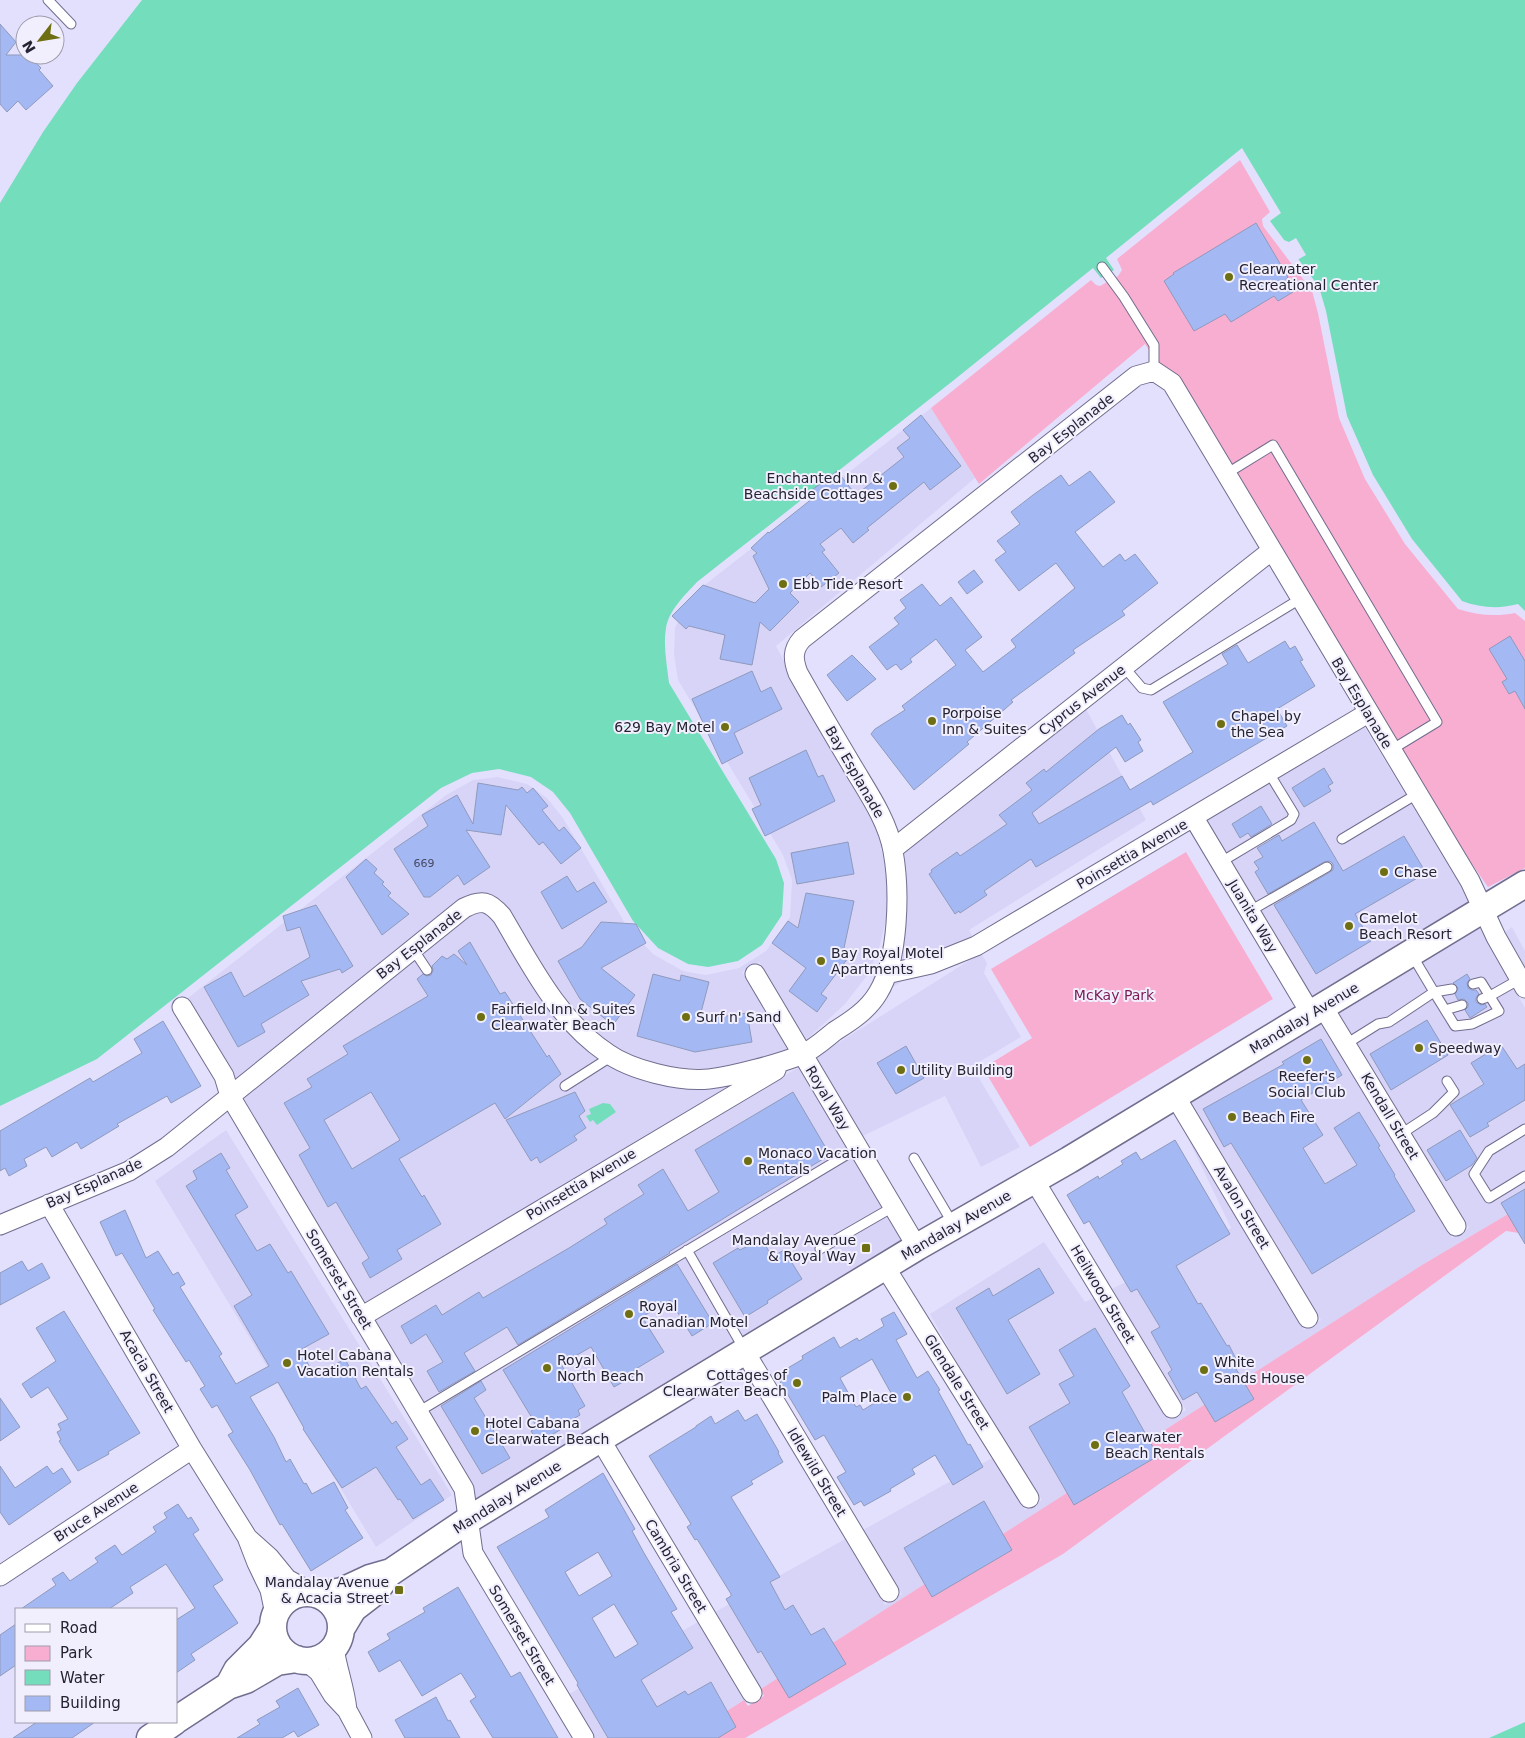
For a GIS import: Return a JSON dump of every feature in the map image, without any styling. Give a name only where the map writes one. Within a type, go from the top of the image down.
[{"type":"street","name":"Bay Esplanade","points":[[0,1225],[136,1166],[167,1147],[464,908],[475,903],[485,903],[493,906],[502,916],[547,992],[576,1027],[612,1056],[633,1066],[668,1076],[709,1079],[754,1069],[803,1054],[859,1015],[878,993],[886,974],[893,946],[897,887],[893,849],[884,823],[871,797],[798,673],[794,664],[793,654],[796,646],[802,639],[1136,376],[1154,371],[1172,383],[1390,751],[1470,881],[1496,937],[1522,983]]},
{"type":"street","name":"Cyprus Avenue","points":[[893,849],[1271,551]]},
{"type":"street","name":"Poinsettia Avenue","points":[[886,974],[931,964],[976,946],[1368,713]]},
{"type":"street","name":"Juanita Way","points":[[1194,818],[1250,911],[1317,1011]]},
{"type":"street","name":"Mandalay Avenue","points":[[316,1594],[342,1591],[370,1578],[390,1572],[468,1520],[600,1439],[917,1247],[1034,1180],[1317,1011],[1525,884]]},
{"type":"street","name":"Royal Way","points":[[755,974],[917,1247]]},
{"type":"street","name":"Somerset Street","points":[[182,1006],[224,1076],[230,1096],[464,1489],[473,1553],[584,1738]]},
{"type":"street","name":"Kendall Street","points":[[1317,1011],[1346,1044],[1456,1226]]},
{"type":"street","name":"Poinsettia Avenue","points":[[361,1316],[803,1054]]},
{"type":"street","name":"Avalon Street","points":[[1175,1096],[1308,1318]]},
{"type":"street","name":"Heilwood Street","points":[[1034,1180],[1172,1408]]},
{"type":"street","name":"Acacia Street","points":[[49,1204],[192,1449],[247,1537],[270,1590],[274,1621]]},
{"type":"street","name":"Glendale Street","points":[[885,1267],[1029,1498]]},
{"type":"street","name":"Idlewild Street","points":[[745,1352],[889,1592]]},
{"type":"street","name":"Cambria Street","points":[[600,1439],[752,1693]]},
{"type":"street","name":"Bruce Avenue","points":[[0,1575],[192,1449]]},
{"type":"street","name":"Acacia Street","points":[[247,1537],[269,1557],[287,1579],[316,1594]]},
{"type":"street","name":"Mandalay Avenue","points":[[338,1638],[353,1609],[375,1592],[390,1572]]},
{"type":"street","points":[[228,1686],[238,1670],[261,1646],[286,1600],[301,1593],[316,1594],[330,1601],[340,1618],[337,1669],[346,1694],[346,1710]]},
{"type":"street","points":[[274,1621],[275,1638],[280,1647],[288,1654],[319,1672],[333,1695],[346,1710],[362,1738]]},
{"type":"street","points":[[178,1719],[228,1686],[246,1680],[277,1662],[317,1660],[326,1655],[338,1638]]},
{"type":"street","points":[[150,1738],[172,1723]]},
{"type":"lane","points":[[48,0],[71,24]]},
{"type":"lane","points":[[1102,267],[1124,297],[1154,345],[1154,371]]},
{"type":"lane","points":[[1225,474],[1273,445],[1437,722],[1390,751]]},
{"type":"lane","points":[[1124,668],[1142,688],[1151,690],[1300,599]]},
{"type":"lane","points":[[1221,862],[1291,820],[1294,814],[1269,773]]},
{"type":"lane","points":[[1342,839],[1417,794]]},
{"type":"lane","points":[[1250,911],[1328,867]]},
{"type":"lane","points":[[413,949],[427,970]]},
{"type":"lane","points":[[1411,953],[1455,1026],[1472,1024],[1499,1011],[1486,997],[1481,982],[1473,984]]},
{"type":"lane","points":[[1486,997],[1522,983]]},
{"type":"lane","points":[[1346,1044],[1378,1024],[1389,1022],[1434,992],[1452,989]]},
{"type":"lane","points":[[1445,1010],[1462,1005]]},
{"type":"lane","points":[[565,1086],[612,1056]]},
{"type":"lane","points":[[1401,1134],[1432,1113],[1454,1092],[1447,1080]]},
{"type":"lane","points":[[1525,1129],[1489,1150],[1474,1174],[1489,1198],[1525,1176]]},
{"type":"lane","points":[[418,1412],[858,1148]]},
{"type":"lane","points":[[914,1158],[954,1226]]},
{"type":"lane","points":[[820,1249],[893,1207]]},
{"type":"lane","points":[[687,1250],[745,1352]]},
{"type":"shaded area","points":[[931,408],[975,478],[776,646],[784,661],[789,679],[875,827],[882,847],[880,849],[884,854],[887,916],[880,945],[869,973],[845,1004],[806,1040],[759,962],[742,972],[788,1049],[752,1060],[709,1069],[670,1067],[637,1058],[613,1045],[583,1020],[556,986],[501,899],[489,894],[476,894],[458,902],[236,1079],[188,998],[446,795],[473,780],[498,777],[527,784],[547,798],[563,818],[626,925],[653,954],[683,971],[706,975],[739,968],[766,951],[790,917],[792,880],[783,855],[678,680],[674,655],[675,628],[685,607],[702,587]]},
{"type":"shaded area","points":[[1086,709],[1146,820],[969,930],[973,938],[870,1001],[906,917],[907,886],[903,853]]},
{"type":"shaded area","points":[[1364,726],[1461,886],[1471,906],[1315,1002],[1208,820]]},
{"type":"shaded area","points":[[476,912],[486,914],[494,922],[539,998],[568,1033],[600,1060],[629,1075],[666,1085],[707,1088],[739,1082],[365,1304],[242,1097]]},
{"type":"shaded area","points":[[1479,922],[1525,1008],[1525,1204],[1422,1265],[761,1689],[715,1612],[845,1539],[885,1605],[902,1594],[863,1530],[992,1458],[1025,1510],[1042,1500],[963,1373],[930,1314],[1044,1242],[1085,1302],[1094,1298],[1169,1420],[1186,1410],[1112,1289],[1231,1228],[1183,1128],[1304,1330],[1321,1320],[1188,1098],[1319,1019],[1452,1238],[1469,1228],[1336,1009]]},
{"type":"shaded area","points":[[1512,927],[1525,951],[1525,967],[1505,932]]},
{"type":"shaded area","points":[[981,953],[987,963],[984,973],[1021,1037],[979,1062],[976,1073],[1020,1147],[981,1167],[945,1096],[863,1136],[816,1057]]},
{"type":"shaded area","points":[[799,1067],[904,1245],[476,1505],[472,1483],[374,1319]]},
{"type":"shaded area","points":[[226,1130],[452,1495],[376,1547],[155,1181]]},
{"type":"shaded area","points":[[698,1622],[744,1700],[685,1738],[595,1738],[569,1694]]},
{"type":"green space","points":[[1240,160],[1270,212],[1262,219],[1263,226],[1312,291],[1339,418],[1365,479],[1405,544],[1458,609],[1486,615],[1515,613],[1525,621],[1525,868],[1488,887],[1467,857],[1433,801],[1180,378],[1160,363],[1157,363],[1145,344],[979,484],[931,408],[1091,280],[1100,286],[1118,276],[1122,270],[1117,259]]},
{"type":"green space","name":"McKay Park","points":[[1186,852],[1273,999],[1030,1147],[983,1068],[1032,1038],[991,969]]},
{"type":"green space","points":[[1525,1204],[1519,1233],[1506,1231],[1063,1554],[745,1738],[685,1738],[744,1700],[748,1706],[764,1696],[761,1689],[1422,1265]]},
{"type":"water","points":[[142,0],[1525,0],[1525,611],[1518,604],[1490,607],[1462,601],[1412,539],[1373,475],[1347,416],[1326,311],[1319,287],[1270,221],[1281,213],[1242,148],[1106,258],[1114,270],[1101,278],[1093,268],[697,582],[670,615],[665,635],[669,683],[776,859],[784,883],[782,915],[762,945],[738,961],[708,967],[688,964],[658,948],[633,921],[570,813],[553,792],[531,777],[499,769],[472,773],[441,788],[97,1059],[0,1106],[0,203],[43,132],[77,83]]},
{"type":"water","points":[[603,1103],[610,1104],[616,1112],[597,1125],[593,1120],[590,1122],[586,1116],[591,1114],[589,1109]]},
{"type":"water","points":[[1525,1722],[1525,1738],[1489,1738]]},
{"type":"pier","points":[[1296,238],[1306,255],[1297,260],[1281,239],[1289,242]]},
{"type":"building","points":[[0,24],[15,41],[6,55],[15,55],[15,65],[38,65],[41,68],[39,70],[53,86],[26,110],[18,101],[7,112],[0,104]]},
{"type":"building","name":"Clearwater Recreational Center","points":[[1256,223],[1288,277],[1286,279],[1293,292],[1278,301],[1274,296],[1231,322],[1225,314],[1194,331],[1164,281],[1173,273]]},
{"type":"building","points":[[921,415],[961,466],[930,490],[924,482],[867,528],[869,530],[853,543],[841,528],[820,544],[825,550],[822,552],[839,573],[821,587],[810,573],[790,593],[799,602],[770,631],[760,622],[752,665],[720,659],[725,635],[689,626],[686,629],[672,616],[703,585],[755,603],[769,589],[753,556],[757,553],[751,548],[768,532],[813,498],[808,493],[837,471],[856,495],[904,457],[897,448],[910,438],[903,430]]},
{"type":"building","points":[[1090,471],[1115,502],[1075,532],[1103,567],[1120,554],[1125,561],[1135,554],[1158,583],[1122,611],[1125,615],[1073,650],[1075,653],[1011,700],[1013,702],[967,742],[969,744],[914,790],[871,734],[875,729],[905,710],[902,706],[956,665],[936,639],[910,659],[912,662],[901,670],[896,664],[887,670],[869,647],[899,624],[894,618],[906,608],[900,600],[922,584],[940,606],[951,597],[982,637],[965,650],[983,672],[1016,647],[1011,640],[1075,588],[1056,563],[1019,591],[995,560],[1006,552],[997,541],[1020,524],[1011,512],[1033,495],[1061,475],[1069,486]]},
{"type":"building","points":[[974,570],[983,582],[967,594],[958,582]]},
{"type":"building","points":[[1510,636],[1525,661],[1525,709],[1515,691],[1509,694],[1502,682],[1507,679],[1489,649]]},
{"type":"building","points":[[1285,641],[1290,649],[1295,646],[1303,660],[1300,661],[1315,686],[1277,709],[1287,726],[1153,805],[1151,801],[1036,867],[1031,859],[984,891],[987,895],[960,913],[959,911],[955,914],[929,874],[932,872],[931,870],[957,852],[960,856],[1007,824],[999,815],[1032,790],[1026,783],[1044,769],[1046,772],[1099,729],[1122,715],[1128,725],[1130,723],[1141,740],[1138,742],[1143,751],[1125,762],[1116,747],[1032,813],[1039,824],[1122,776],[1130,790],[1193,752],[1163,702],[1228,664],[1222,654],[1237,645],[1248,663]]},
{"type":"building","points":[[852,655],[876,679],[847,701],[827,675]]},
{"type":"building","name":"629 Bay Motel","points":[[752,671],[761,692],[771,687],[782,709],[734,733],[743,753],[722,764],[692,699]]},
{"type":"building","points":[[806,750],[818,777],[823,775],[835,801],[765,836],[752,809],[761,805],[749,778]]},
{"type":"building","points":[[1324,768],[1333,783],[1328,786],[1331,791],[1304,807],[1292,788]]},
{"type":"building","points":[[478,783],[518,790],[522,787],[527,793],[533,788],[548,806],[542,810],[559,831],[564,827],[581,848],[561,864],[543,842],[539,845],[506,805],[501,835],[466,830],[490,867],[464,885],[458,875],[430,897],[424,897],[394,849],[428,826],[422,815],[457,795],[473,824]]},
{"type":"building","points":[[1261,806],[1272,824],[1251,837],[1248,833],[1240,838],[1232,824]]},
{"type":"building","points":[[1314,822],[1343,871],[1404,836],[1426,873],[1355,914],[1371,941],[1316,974],[1274,905],[1333,870],[1333,864],[1330,861],[1324,862],[1268,894],[1255,872],[1259,869],[1254,862],[1263,857],[1257,848],[1279,835],[1282,841]]},
{"type":"building","points":[[848,842],[854,874],[797,884],[791,853]]},
{"type":"building","points":[[366,859],[377,869],[374,873],[384,882],[382,884],[391,893],[388,896],[409,914],[382,935],[346,877]]},
{"type":"building","points":[[567,876],[577,892],[594,882],[607,902],[562,929],[541,892]]},
{"type":"building","points":[[806,893],[854,901],[844,948],[851,954],[821,994],[827,998],[817,1012],[789,991],[806,968],[772,943],[788,921],[798,928]]},
{"type":"building","points":[[316,905],[353,966],[342,973],[340,969],[301,981],[309,995],[261,1024],[265,1032],[238,1047],[204,987],[231,972],[244,997],[310,957],[300,927],[287,931],[283,916]]},
{"type":"building","points":[[601,922],[636,924],[646,943],[601,968],[635,995],[613,1025],[580,999],[558,961],[582,947]]},
{"type":"building","points":[[470,942],[500,994],[505,992],[547,1057],[549,1055],[561,1074],[505,1119],[495,1103],[399,1159],[441,1224],[397,1250],[402,1259],[370,1278],[362,1263],[369,1258],[336,1202],[328,1207],[299,1155],[310,1148],[284,1103],[312,1087],[307,1079],[348,1054],[343,1046],[428,996],[417,979],[423,974],[431,975],[432,966],[442,956],[447,959],[454,954],[467,965],[458,951]],"holes":[[[371,1092],[400,1140],[352,1169],[324,1120]]]},
{"type":"building","name":"Surf n' Sand","points":[[653,974],[680,981],[681,975],[709,982],[699,1020],[747,1013],[752,1042],[695,1052],[637,1036]]},
{"type":"building","name":"Speedway","points":[[1467,974],[1470,979],[1467,983],[1468,988],[1476,990],[1479,994],[1476,1002],[1481,1005],[1485,1004],[1487,1007],[1470,1018],[1465,1010],[1468,1007],[1468,1003],[1464,999],[1458,1000],[1455,994],[1458,988],[1453,983]]},
{"type":"building","points":[[1427,1020],[1448,1055],[1391,1090],[1370,1054]]},
{"type":"building","points":[[163,1021],[201,1086],[171,1103],[167,1096],[117,1124],[119,1126],[81,1149],[77,1142],[52,1157],[46,1147],[24,1159],[27,1166],[9,1176],[5,1168],[0,1171],[0,1131],[90,1078],[93,1082],[142,1053],[134,1039]]},
{"type":"building","points":[[1321,1039],[1342,1075],[1301,1100],[1323,1135],[1303,1148],[1325,1184],[1357,1165],[1334,1128],[1359,1112],[1380,1146],[1378,1147],[1415,1211],[1312,1274],[1231,1143],[1224,1147],[1203,1109],[1284,1064],[1282,1062]]},
{"type":"building","points":[[1501,1045],[1517,1069],[1525,1064],[1525,1100],[1487,1123],[1489,1126],[1470,1137],[1450,1105],[1484,1084],[1471,1063]]},
{"type":"building","name":"Utility Building","points":[[906,1046],[924,1078],[896,1094],[877,1063]]},
{"type":"building","points":[[575,1092],[585,1111],[579,1116],[586,1128],[574,1136],[577,1140],[540,1163],[537,1157],[531,1161],[506,1120]]},
{"type":"building","points":[[793,1092],[830,1155],[518,1345],[507,1327],[464,1353],[475,1371],[439,1392],[427,1371],[443,1362],[426,1334],[411,1344],[401,1326],[436,1305],[442,1315],[479,1292],[483,1298],[569,1248],[607,1224],[604,1219],[644,1194],[638,1185],[663,1169],[688,1211],[719,1192],[695,1150]]},
{"type":"building","points":[[1460,1130],[1477,1158],[1472,1165],[1446,1181],[1427,1150]]},
{"type":"building","points":[[1175,1140],[1230,1234],[1176,1266],[1198,1304],[1201,1303],[1227,1346],[1229,1345],[1240,1367],[1236,1369],[1254,1399],[1215,1422],[1197,1392],[1183,1400],[1168,1373],[1172,1370],[1151,1332],[1160,1327],[1137,1289],[1131,1292],[1089,1221],[1084,1224],[1067,1195],[1098,1176],[1099,1179],[1123,1164],[1121,1161],[1136,1152],[1141,1160]]},
{"type":"building","points":[[221,1153],[230,1168],[226,1170],[248,1207],[235,1215],[257,1251],[270,1244],[288,1273],[291,1271],[329,1334],[300,1350],[315,1376],[345,1359],[361,1389],[366,1386],[392,1424],[396,1421],[408,1439],[396,1447],[421,1485],[430,1479],[444,1500],[413,1519],[376,1467],[342,1488],[303,1429],[278,1382],[250,1397],[274,1437],[286,1462],[290,1459],[312,1494],[334,1482],[348,1508],[345,1510],[363,1538],[311,1571],[282,1524],[280,1525],[250,1470],[228,1435],[233,1432],[217,1405],[212,1408],[200,1389],[205,1386],[189,1360],[186,1362],[153,1310],[155,1309],[122,1253],[116,1256],[100,1222],[125,1210],[146,1258],[158,1251],[173,1275],[178,1272],[185,1284],[180,1287],[222,1354],[219,1356],[236,1384],[269,1366],[234,1306],[252,1295],[186,1186],[197,1179],[193,1171]]},
{"type":"building","points":[[1525,1189],[1525,1244],[1501,1203]]},
{"type":"building","points":[[762,1239],[772,1257],[784,1250],[802,1279],[745,1317],[713,1263],[738,1248],[740,1250]]},
{"type":"building","points":[[22,1261],[28,1271],[42,1263],[50,1278],[0,1305],[0,1273]]},
{"type":"building","points":[[677,1264],[713,1323],[692,1336],[670,1300],[642,1317],[664,1352],[634,1370],[637,1374],[614,1387],[591,1347],[561,1364],[585,1406],[578,1410],[580,1415],[563,1425],[565,1427],[538,1443],[531,1431],[537,1428],[503,1370]]},
{"type":"building","points":[[1039,1268],[1054,1293],[1008,1320],[1040,1374],[1007,1394],[956,1308],[989,1288],[993,1296]]},
{"type":"building","points":[[64,1311],[140,1433],[108,1452],[109,1454],[78,1471],[59,1441],[61,1440],[57,1432],[61,1430],[58,1424],[68,1419],[48,1387],[31,1398],[22,1384],[56,1361],[36,1328]]},
{"type":"building","points":[[894,1312],[907,1334],[896,1340],[917,1378],[928,1371],[940,1390],[938,1391],[968,1445],[970,1444],[983,1467],[953,1485],[935,1455],[912,1469],[915,1474],[890,1489],[891,1491],[864,1506],[861,1501],[854,1505],[837,1477],[846,1472],[824,1435],[815,1440],[776,1375],[803,1359],[802,1356],[834,1337],[840,1348],[857,1338],[859,1341],[884,1326],[881,1319]],"holes":[[[872,1359],[891,1393],[863,1410],[860,1405],[856,1407],[840,1378]]]},
{"type":"building","name":"Clearwater Beach Rentals","points":[[1095,1328],[1130,1386],[1122,1392],[1158,1456],[1074,1505],[1029,1427],[1070,1403],[1059,1384],[1074,1376],[1059,1350]]},
{"type":"building","name":"Hotel Cabana Clearwater Beach","points":[[481,1381],[486,1390],[474,1398],[510,1458],[482,1474],[441,1406]]},
{"type":"building","points":[[0,1398],[20,1427],[0,1441]]},
{"type":"building","points":[[738,1410],[745,1421],[757,1414],[783,1462],[751,1481],[753,1484],[731,1497],[780,1577],[770,1582],[785,1610],[793,1605],[811,1635],[824,1628],[846,1664],[789,1698],[761,1651],[758,1653],[726,1599],[731,1594],[697,1539],[695,1540],[687,1527],[691,1524],[649,1456],[711,1416],[715,1424]]},
{"type":"building","points":[[0,1466],[15,1488],[47,1466],[53,1474],[62,1468],[71,1482],[9,1525],[0,1512]]},
{"type":"building","points":[[603,1473],[635,1529],[632,1531],[677,1609],[671,1612],[693,1648],[641,1680],[657,1707],[685,1691],[688,1695],[711,1682],[736,1727],[718,1738],[608,1738],[577,1685],[578,1683],[497,1547],[549,1517],[545,1510]],"holes":[[[598,1552],[612,1576],[579,1596],[565,1572]],[[614,1604],[638,1644],[615,1658],[592,1618]]]},
{"type":"building","points":[[984,1501],[1012,1550],[932,1597],[904,1548]]},
{"type":"building","points":[[178,1504],[188,1519],[191,1517],[199,1530],[193,1534],[223,1580],[213,1586],[238,1623],[191,1654],[195,1660],[178,1672],[178,1619],[195,1608],[166,1564],[130,1587],[133,1593],[110,1608],[22,1608],[56,1585],[52,1579],[63,1572],[70,1581],[98,1562],[95,1558],[115,1545],[122,1555],[156,1532],[153,1527],[167,1518],[164,1513]]},
{"type":"building","points":[[458,1587],[511,1677],[520,1672],[558,1738],[493,1738],[470,1701],[476,1697],[461,1673],[422,1696],[400,1660],[379,1672],[368,1652],[390,1639],[387,1634],[425,1612],[423,1608]]},
{"type":"building","points":[[15,1625],[15,1666],[0,1676],[0,1635]]},
{"type":"building","points":[[298,1688],[319,1725],[298,1737],[294,1731],[282,1738],[237,1738],[260,1724],[257,1720],[280,1707],[276,1701]]},
{"type":"building","points":[[436,1697],[448,1721],[450,1720],[460,1738],[405,1738],[395,1720]]},
{"type":"building","points":[[36,1723],[94,1723],[72,1738],[13,1738]]},
{"type":"place","name":"Clearwater Recreational Center","points":[[1229,277]]},
{"type":"place","name":"Enchanted Inn & Beachside Cottages","points":[[893,486]]},
{"type":"place","name":"Ebb Tide Resort","points":[[783,584]]},
{"type":"place","name":"Porpoise Inn & Suites","points":[[932,721]]},
{"type":"place","name":"Chapel by the Sea","points":[[1221,724]]},
{"type":"place","name":"629 Bay Motel","points":[[725,727]]},
{"type":"place","name":"Chase","points":[[1384,872]]},
{"type":"place","name":"Camelot Beach Resort","points":[[1349,926]]},
{"type":"place","name":"Bay Royal Motel Apartments","points":[[821,961]]},
{"type":"place","name":"Fairfield Inn & Suites Clearwater Beach","points":[[481,1017]]},
{"type":"place","name":"Surf n' Sand","points":[[686,1017]]},
{"type":"place","name":"Speedway","points":[[1419,1048]]},
{"type":"place","name":"Reefer's Social Club","points":[[1307,1060]]},
{"type":"place","name":"Utility Building","points":[[901,1070]]},
{"type":"place","name":"Beach Fire","points":[[1232,1117]]},
{"type":"place","name":"Monaco Vacation Rentals","points":[[748,1161]]},
{"type":"place","name":"Mandalay Avenue & Royal Way","points":[[866,1248]]},
{"type":"place","name":"Royal Canadian Motel","points":[[629,1314]]},
{"type":"place","name":"Hotel Cabana Vacation Rentals","points":[[287,1363]]},
{"type":"place","name":"Royal North Beach","points":[[547,1368]]},
{"type":"place","name":"White Sands House","points":[[1204,1370]]},
{"type":"place","name":"Cottages of Clearwater Beach","points":[[797,1383]]},
{"type":"place","name":"Palm Place","points":[[907,1397]]},
{"type":"place","name":"Hotel Cabana Clearwater Beach","points":[[475,1431]]},
{"type":"place","name":"Clearwater Beach Rentals","points":[[1095,1445]]},
{"type":"place","name":"Mandalay Avenue & Acacia Street","points":[[399,1590]]}]
